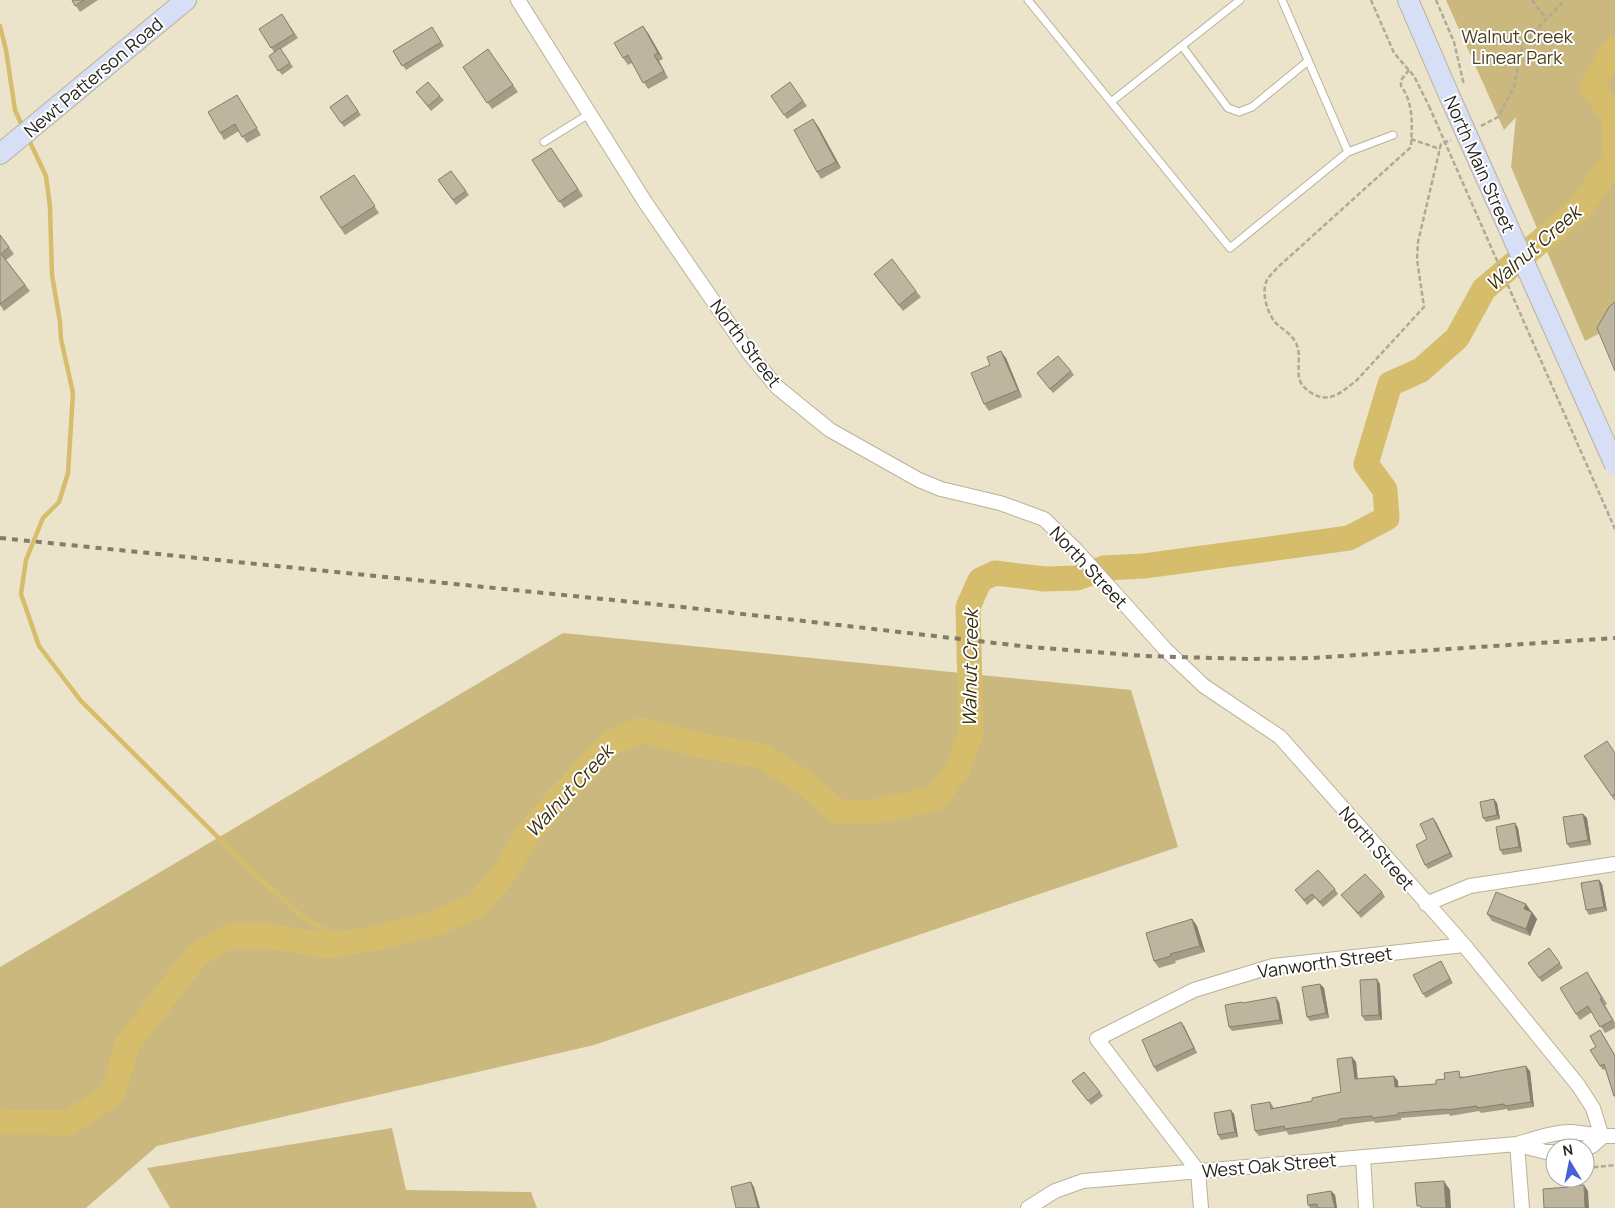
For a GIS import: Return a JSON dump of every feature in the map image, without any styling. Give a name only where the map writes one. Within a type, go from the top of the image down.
[{"type":"main road","name":"Newt Patterson Road","points":[[4,150],[186,0]]},
{"type":"main road","name":"North Main Street","points":[[1408,0],[1457,92],[1615,465]]},
{"type":"street","name":"North Street","points":[[518,0],[645,202],[749,353],[777,387],[830,430],[919,480],[941,489],[1000,503],[1044,519],[1076,550],[1165,649],[1204,686],[1280,737],[1464,945],[1578,1085],[1608,1136]]},
{"type":"street","points":[[1426,904],[1470,886],[1615,864]]},
{"type":"street","name":"Vanworth Street","points":[[1198,1172],[1097,1039],[1194,990],[1273,966],[1464,945]]},
{"type":"street","name":"West Oak Street","points":[[1028,1208],[1055,1191],[1083,1181],[1517,1144],[1548,1135],[1570,1132],[1608,1136]]},
{"type":"street","points":[[1595,1144],[1608,1136]]},
{"type":"street","points":[[1517,1144],[1522,1208]]},
{"type":"street","name":"West Oak Street","points":[[1517,1144],[1545,1152]]},
{"type":"street","points":[[1363,1157],[1366,1208]]},
{"type":"street","points":[[1198,1172],[1201,1208]]},
{"type":"lane","points":[[1028,0],[1230,248],[1348,152],[1393,135]]},
{"type":"lane","points":[[1111,102],[1240,0]]},
{"type":"lane","points":[[1282,0],[1348,152]]},
{"type":"lane","points":[[1182,46],[1228,108],[1239,112],[1252,107],[1308,61]]},
{"type":"lane","points":[[544,142],[589,114]]},
{"type":"path","points":[[1370,0],[1394,53],[1414,76],[1429,106],[1615,529]]},
{"type":"path","points":[[1436,0],[1454,42],[1457,92]]},
{"type":"path","points":[[1532,0],[1546,19]]},
{"type":"path","points":[[1480,127],[1498,117],[1514,87],[1523,43],[1565,0]]},
{"type":"path","points":[[1409,70],[1402,80],[1401,86],[1407,94],[1412,122],[1411,147],[1277,268],[1266,281],[1265,298],[1268,311],[1274,320],[1295,341],[1298,350],[1299,380],[1304,388],[1319,398],[1327,398],[1346,389],[1357,380],[1424,307],[1417,259],[1418,242],[1441,144],[1457,138]]},
{"type":"path","points":[[1411,139],[1440,149]]},
{"type":"path","points":[[1595,1167],[1615,1165]]},
{"type":"green space","name":"Walnut Creek Linear Park","points":[[1446,0],[1615,0],[1615,310],[1600,333],[1585,341],[1511,167],[1516,117],[1504,130]]},
{"type":"green space","points":[[563,633],[1131,690],[1178,847],[594,1045],[157,1146],[86,1208],[0,1208],[0,967]]},
{"type":"green space","points":[[392,1128],[406,1190],[531,1192],[537,1208],[170,1208],[147,1168]]},
{"type":"building","points":[[72,0],[84,0],[75,6]]},
{"type":"building","points":[[282,14],[294,34],[271,48],[259,29]]},
{"type":"building","points":[[643,26],[658,53],[654,55],[664,71],[643,83],[628,55],[623,58],[614,43]]},
{"type":"building","points":[[432,27],[441,42],[402,66],[393,51]]},
{"type":"building","points":[[280,48],[290,63],[278,71],[269,56]]},
{"type":"building","points":[[488,49],[513,85],[487,103],[463,67]]},
{"type":"building","points":[[428,82],[440,96],[428,106],[416,92]]},
{"type":"building","points":[[790,82],[803,101],[784,115],[771,96]]},
{"type":"building","points":[[237,95],[257,128],[242,137],[235,124],[220,133],[208,112]]},
{"type":"building","points":[[347,95],[358,111],[341,123],[330,107]]},
{"type":"building","points":[[813,119],[836,162],[817,172],[794,130]]},
{"type":"building","points":[[551,148],[578,189],[559,202],[532,160]]},
{"type":"building","points":[[451,171],[466,191],[453,200],[438,180]]},
{"type":"building","points":[[354,175],[375,206],[341,228],[320,197]]},
{"type":"building","points":[[0,235],[9,247],[1,254],[25,285],[0,304]]},
{"type":"building","points":[[892,259],[916,291],[899,305],[874,274]]},
{"type":"building","points":[[1615,302],[1615,371],[1597,328],[1609,307]]},
{"type":"building","points":[[1001,351],[1018,390],[984,404],[971,373],[990,365],[987,357]]},
{"type":"building","points":[[1058,356],[1071,371],[1050,389],[1037,373]]},
{"type":"building","points":[[1607,741],[1615,753],[1615,794],[1612,796],[1584,756]]},
{"type":"building","points":[[1494,799],[1497,815],[1483,818],[1480,802]]},
{"type":"building","points":[[1583,814],[1588,840],[1567,844],[1563,817]]},
{"type":"building","points":[[1433,818],[1450,853],[1425,865],[1416,845],[1427,839],[1420,824]]},
{"type":"building","points":[[1515,823],[1519,847],[1500,850],[1496,827]]},
{"type":"building","points":[[1318,870],[1335,889],[1320,902],[1312,894],[1304,900],[1295,890]]},
{"type":"building","points":[[1365,874],[1382,892],[1358,913],[1341,895]]},
{"type":"building","points":[[1599,880],[1604,907],[1586,910],[1581,883]]},
{"type":"building","points":[[1496,892],[1526,904],[1524,909],[1532,912],[1526,929],[1487,914]]},
{"type":"building","points":[[1192,919],[1200,946],[1170,954],[1171,956],[1154,961],[1146,933]]},
{"type":"building","points":[[1549,948],[1560,963],[1539,978],[1528,963]]},
{"type":"building","points":[[1441,961],[1450,979],[1423,994],[1413,975]]},
{"type":"building","points":[[1587,972],[1613,1020],[1600,1027],[1588,1006],[1576,1014],[1560,988]]},
{"type":"building","points":[[1377,979],[1379,1015],[1362,1016],[1360,980]]},
{"type":"building","points":[[1320,984],[1326,1013],[1307,1017],[1302,987]]},
{"type":"building","points":[[1276,997],[1280,1020],[1229,1027],[1225,1005]]},
{"type":"building","points":[[1181,1022],[1194,1048],[1154,1067],[1142,1040]]},
{"type":"building","points":[[1600,1030],[1615,1056],[1614,1096],[1604,1064],[1600,1066],[1590,1050],[1596,1047],[1590,1036]]},
{"type":"building","points":[[1352,1057],[1355,1079],[1394,1076],[1395,1087],[1436,1084],[1436,1080],[1445,1079],[1444,1073],[1459,1071],[1460,1078],[1526,1066],[1531,1102],[1505,1106],[1504,1104],[1477,1108],[1477,1106],[1398,1113],[1398,1115],[1372,1118],[1372,1116],[1339,1119],[1339,1121],[1285,1129],[1284,1126],[1255,1131],[1251,1105],[1270,1102],[1271,1109],[1312,1101],[1312,1098],[1341,1092],[1337,1059]]},
{"type":"building","points":[[1084,1072],[1100,1092],[1088,1101],[1072,1081]]},
{"type":"building","points":[[1231,1110],[1235,1132],[1218,1135],[1214,1113]]},
{"type":"building","points":[[1444,1181],[1446,1208],[1421,1208],[1421,1206],[1417,1206],[1415,1183]]},
{"type":"building","points":[[751,1182],[758,1208],[736,1208],[731,1187]]},
{"type":"building","points":[[1584,1188],[1585,1208],[1544,1208],[1543,1189]]},
{"type":"building","points":[[1331,1191],[1335,1208],[1318,1208],[1317,1204],[1308,1205],[1307,1195]]},
{"type":"waterway","points":[[0,26],[6,50],[15,110],[23,128]]},
{"type":"waterway","name":"Walnut Creek","points":[[0,1122],[69,1123],[113,1093],[127,1045],[197,955],[230,936],[270,936],[327,946],[376,938],[436,923],[477,905],[503,875],[526,836],[557,800],[611,743],[640,730],[704,746],[762,756],[804,782],[838,812],[875,812],[936,798],[957,770],[971,732],[968,607],[980,580],[995,573],[1045,579],[1077,578],[1104,568],[1144,566],[1349,538],[1387,518],[1385,490],[1366,464],[1390,384],[1421,370],[1457,338],[1484,289],[1581,207],[1615,158],[1614,117],[1592,86],[1615,48]]},
{"type":"waterway","points":[[28,138],[46,176],[50,207],[52,275],[61,339],[73,393],[68,473],[59,502],[43,518],[26,560],[21,594],[39,646],[81,701],[259,878],[304,918],[347,943]]},
{"type":"railway","points":[[0,538],[682,607],[1030,647],[1145,656],[1250,659],[1312,658],[1615,638]]}]
